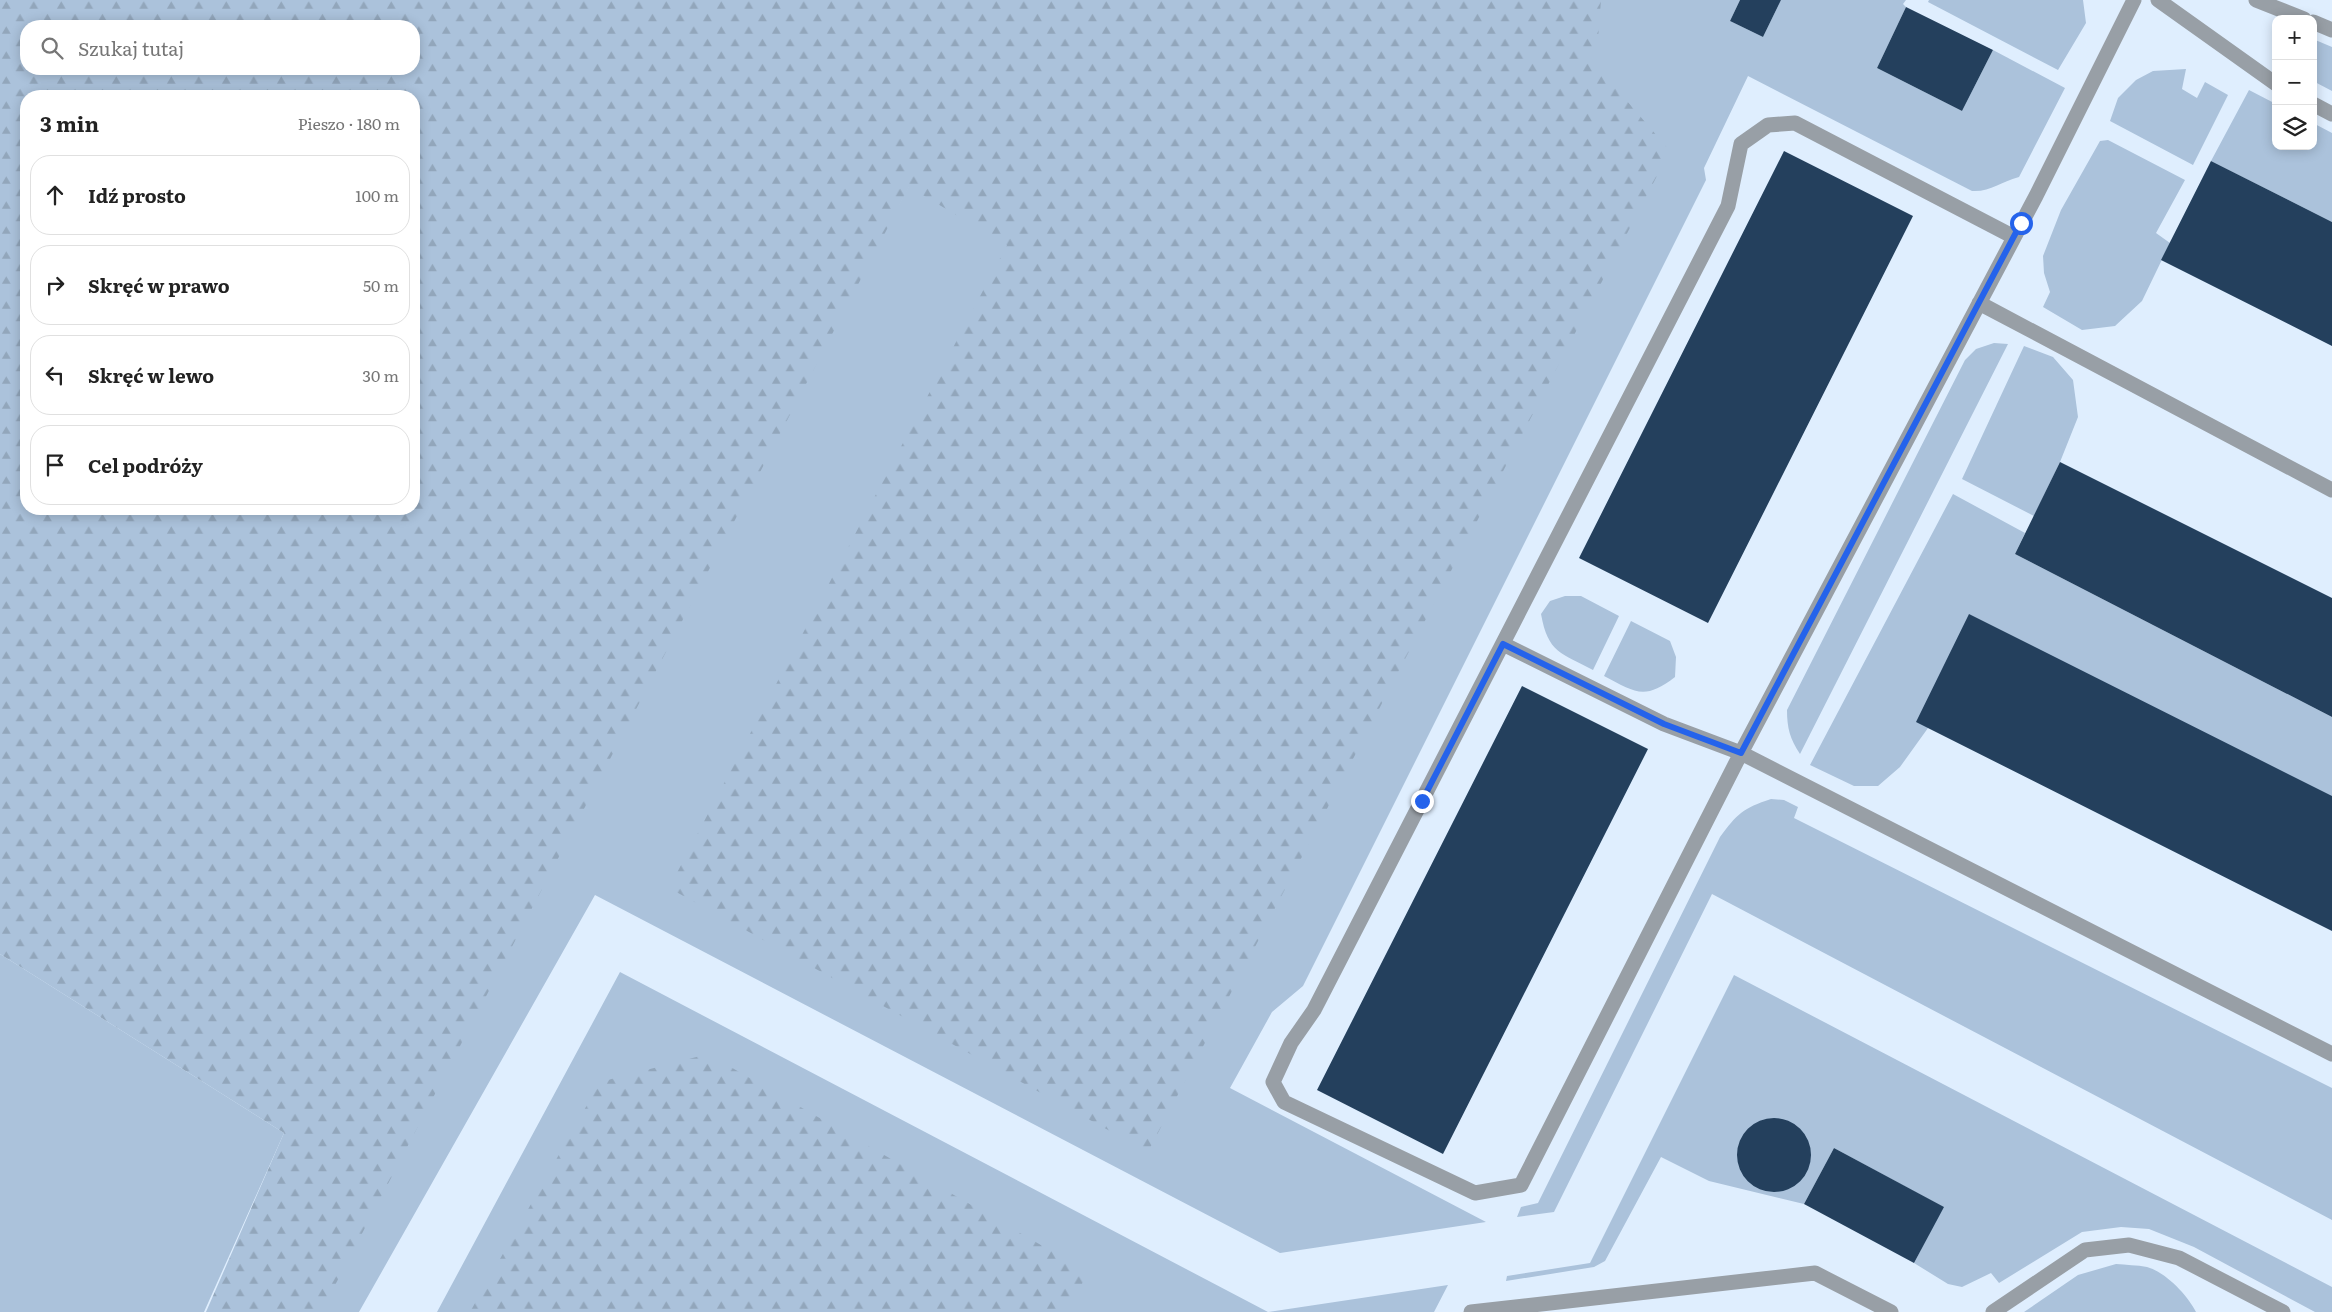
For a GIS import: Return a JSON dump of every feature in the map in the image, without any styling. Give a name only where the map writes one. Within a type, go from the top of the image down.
[{"type":"lane","points":[[2014,237],[1795,123],[1768,125],[1741,144],[1728,206],[1314,1010],[1291,1043],[1273,1082],[1284,1102],[1475,1193],[1521,1185],[1741,753],[2014,237],[2134,0]]},
{"type":"lane","points":[[2158,0],[2272,81]]},
{"type":"lane","points":[[2256,0],[2294,15]]},
{"type":"lane","points":[[2317,24],[2332,30]]},
{"type":"lane","points":[[2315,105],[2332,114]]},
{"type":"lane","points":[[1979,303],[2332,490]]},
{"type":"lane","points":[[1503,644],[1664,724],[1741,753],[2332,1054]]},
{"type":"lane","points":[[1993,1312],[2085,1250],[2129,1245],[2179,1258],[2283,1312]]},
{"type":"lane","points":[[1471,1312],[1815,1273],[1891,1312]]},
{"type":"green space","points":[[0,0],[1601,0],[1596,65],[1670,151],[1148,1152],[669,888],[1007,245],[909,187],[321,1312],[206,1312],[284,1133],[0,954]]},
{"type":"green space","points":[[1008,0],[1740,0],[1730,21],[1763,37],[1781,0],[1906,0],[1903,4],[1906,7],[1877,68],[1962,111],[1993,50],[2065,88],[2019,177],[1990,188],[1972,191],[1748,76],[1704,168],[1706,180],[1303,986],[1272,1012],[1230,1088],[1486,1222],[1280,1253],[595,895],[359,1312],[309,1312]]},
{"type":"green space","points":[[1929,0],[2083,0],[2086,23],[2058,70],[1928,2]]},
{"type":"green space","points":[[2317,41],[2332,47],[2332,91],[2317,83]]},
{"type":"green space","points":[[2186,69],[2182,89],[2197,98],[2205,82],[2228,95],[2193,165],[2110,121],[2118,98],[2136,80],[2153,71]]},
{"type":"green space","points":[[2249,90],[2272,102],[2272,150],[2317,150],[2317,125],[2332,133],[2332,222],[2211,161]]},
{"type":"green space","points":[[2108,140],[2185,180],[2156,233],[2170,243],[2142,301],[2115,326],[2082,330],[2043,307],[2050,292],[2044,273],[2043,256],[2061,210],[2100,141]]},
{"type":"green space","points":[[1994,343],[2008,344],[1800,754],[1790,733],[1787,710],[1965,360],[1976,349]]},
{"type":"green space","points":[[2024,346],[2053,357],[2073,380],[2078,417],[2060,462],[2034,516],[1962,479]]},
{"type":"green space","points":[[1953,494],[2025,533],[2015,554],[2332,717],[2332,811],[1928,728],[1900,767],[1878,786],[1854,786],[1810,765]]},
{"type":"green space","points":[[1565,596],[1581,596],[1619,616],[1593,670],[1558,650],[1552,644],[1544,627],[1541,614],[1550,601]]},
{"type":"green space","points":[[1631,621],[1670,641],[1676,657],[1675,677],[1655,689],[1640,692],[1632,690],[1604,676]]},
{"type":"green space","points":[[1771,799],[1784,800],[1798,807],[1794,818],[2332,1088],[2332,1220],[1712,894],[1554,1212],[1517,1217],[1521,1207],[1538,1203],[1720,837],[1741,813]]},
{"type":"green space","points":[[0,954],[284,1133],[204,1312],[0,1312]]},
{"type":"green space","points":[[620,972],[1268,1312],[437,1312]]},
{"type":"green space","points":[[1734,975],[2332,1287],[2332,1312],[2315,1312],[2194,1247],[2149,1229],[2121,1227],[2082,1232],[1999,1283],[1991,1273],[1962,1287],[1948,1284],[1914,1263],[1943,1207],[1834,1148],[1804,1204],[1709,1181],[1661,1157],[1605,1261],[1594,1267],[1506,1281],[1507,1276],[1590,1263]]},
{"type":"green space","points":[[708,1054],[1088,1272],[1068,1312],[470,1312],[600,1082]]},
{"type":"green space","points":[[2116,1264],[2147,1267],[2162,1274],[2182,1292],[2196,1312],[2024,1312],[2078,1275]]},
{"type":"green space","points":[[1448,1285],[1434,1312],[1268,1312]]},
{"type":"building","points":[[1740,0],[1781,0],[1763,37],[1730,21]]},
{"type":"building","points":[[1906,7],[1993,50],[1962,111],[1877,68]]},
{"type":"building","points":[[1784,151],[1913,216],[1708,623],[1579,558]]},
{"type":"building","points":[[2211,161],[2332,222],[2332,346],[2161,260]]},
{"type":"building","points":[[2060,462],[2332,598],[2332,717],[2015,554]]},
{"type":"building","points":[[1969,614],[2332,796],[2332,931],[1916,722]]},
{"type":"building","points":[[1522,686],[1648,749],[1443,1154],[1317,1090]]},
{"type":"building","points":[[1767,1118],[1781,1118],[1795,1124],[1805,1134],[1811,1148],[1811,1162],[1805,1176],[1795,1186],[1781,1192],[1767,1192],[1753,1186],[1743,1176],[1737,1162],[1737,1148],[1743,1134],[1753,1124]]},
{"type":"building","points":[[1834,1148],[1944,1207],[1914,1263],[1804,1204]]},
{"type":"route","points":[[1422,801],[1503,644],[1664,724],[1741,753],[2021,223]]}]
